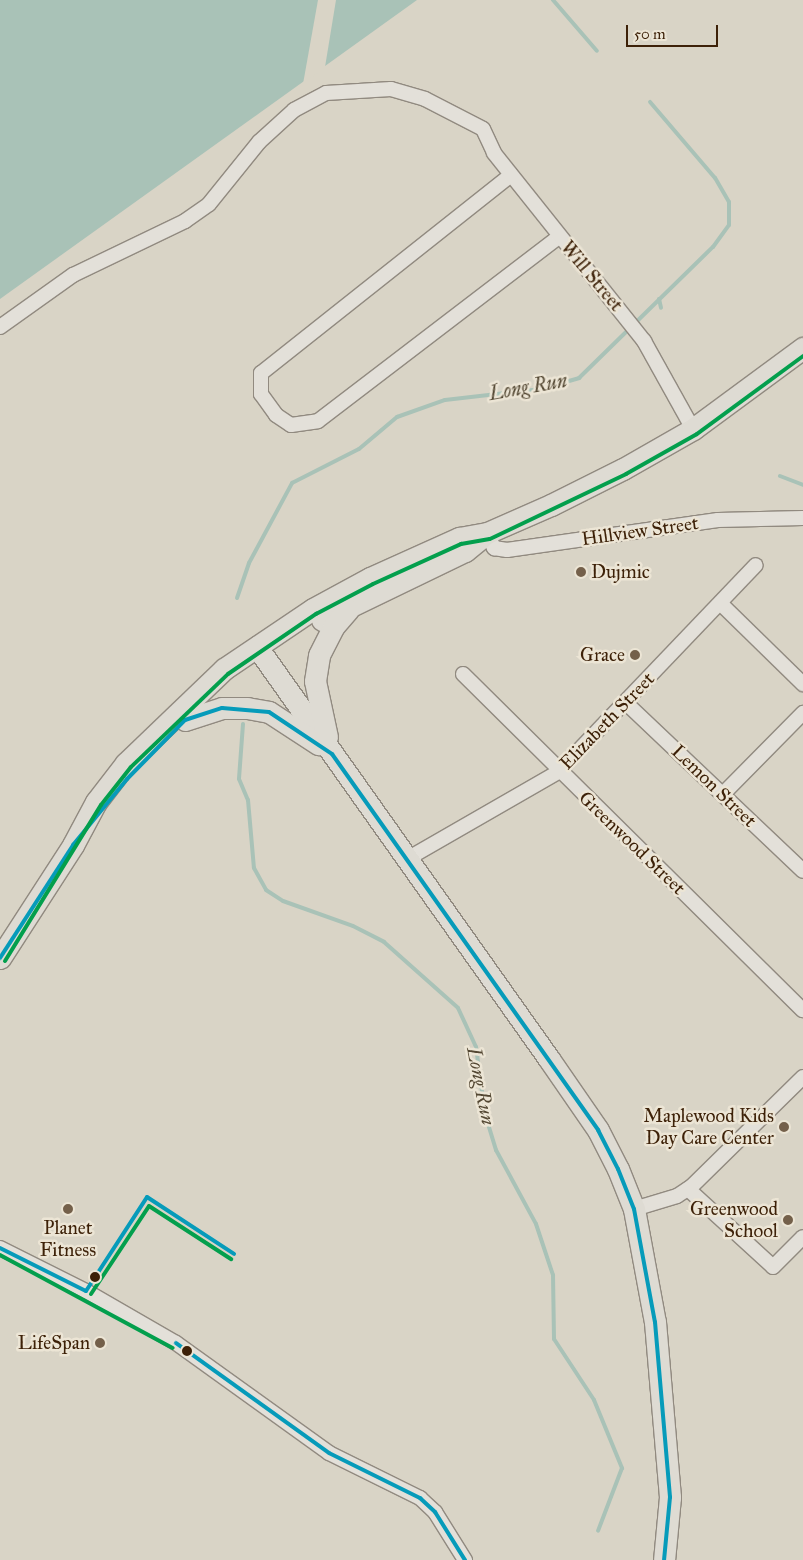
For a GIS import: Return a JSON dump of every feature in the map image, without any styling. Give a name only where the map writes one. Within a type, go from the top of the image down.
[{"type":"main road","points":[[0,958],[73,846],[96,802],[126,764],[197,692],[370,578],[459,538],[487,533],[595,484],[693,429],[803,348]]},
{"type":"main road","points":[[73,846],[128,779],[185,720],[260,652],[354,604],[465,551],[487,533]]},
{"type":"main road","points":[[332,754],[315,682],[319,655],[333,627],[354,604]]},
{"type":"main road","points":[[260,652],[598,1130],[634,1210],[655,1322],[670,1497],[664,1560]]},
{"type":"main road","points":[[185,720],[222,708],[269,712],[332,754]]},
{"type":"street","name":"Will Street","points":[[0,328],[73,276],[185,221],[209,204],[259,142],[294,110],[326,93],[391,89],[425,99],[483,129],[494,153],[559,237],[644,341],[693,429]]},
{"type":"street","points":[[511,175],[261,373],[261,394],[276,415],[291,426],[318,421],[559,237]]},
{"type":"street","name":"Hillview Street","points":[[487,533],[494,548],[507,550],[718,520],[803,518]]},
{"type":"street","name":"Elizabeth Street","points":[[407,859],[558,772],[721,604],[756,565]]},
{"type":"street","points":[[721,604],[803,684]]},
{"type":"street","name":"Greenwood Street","points":[[463,674],[558,772],[803,1010]]},
{"type":"street","name":"Lemon Street","points":[[625,702],[803,871]]},
{"type":"street","points":[[723,794],[803,713]]},
{"type":"street","points":[[634,1210],[688,1189],[803,1077]]},
{"type":"street","points":[[688,1189],[773,1267],[803,1237]]},
{"type":"street","points":[[0,1248],[86,1291],[176,1343],[329,1452],[420,1498],[435,1512],[465,1560]]},
{"type":"shaded area","points":[[0,0],[417,0],[0,299]]},
{"type":"pier","points":[[318,0],[336,0],[325,67],[303,84]]},
{"type":"waterway","name":"Long Run","points":[[553,0],[597,51]]},
{"type":"waterway","name":"Long Run","points":[[237,598],[249,563],[292,483],[359,449],[397,417],[445,400],[541,389],[579,378],[713,247],[729,225],[729,202],[715,178],[650,102]]},
{"type":"waterway","name":"Long Run","points":[[659,299],[661,308]]},
{"type":"waterway","points":[[780,476],[803,485]]},
{"type":"waterway","name":"Long Run","points":[[243,724],[239,779],[248,800],[254,868],[266,890],[283,901],[353,926],[384,942],[458,1008],[476,1047],[485,1114],[496,1150],[536,1224],[553,1275],[554,1339],[594,1400],[622,1468],[598,1531]]},
{"type":"transit line","points":[[5,961],[101,805],[131,767],[228,674],[316,614],[373,584],[461,544],[490,539],[626,474],[697,434],[803,356]]},
{"type":"transit line","points":[[0,958],[73,845],[127,779],[185,720],[222,708],[269,712],[332,754],[598,1130],[618,1169],[634,1209],[655,1322],[670,1497],[664,1560]]},
{"type":"transit line","points":[[0,1248],[86,1291],[147,1197],[234,1254]]},
{"type":"transit line","points":[[91,1294],[149,1206],[231,1259]]},
{"type":"transit line","points":[[0,1255],[173,1348]]},
{"type":"transit line","points":[[176,1343],[329,1453],[420,1498],[435,1512],[465,1560]]},
{"type":"place","name":"Dujmic","points":[[581,572]]},
{"type":"place","name":"Grace","points":[[635,655]]},
{"type":"place","name":"Maplewood Kids Day Care Center","points":[[784,1127]]},
{"type":"place","name":"Planet Fitness","points":[[68,1209]]},
{"type":"place","name":"Greenwood School","points":[[788,1220]]},
{"type":"place","name":"LifeSpan","points":[[100,1343]]}]
